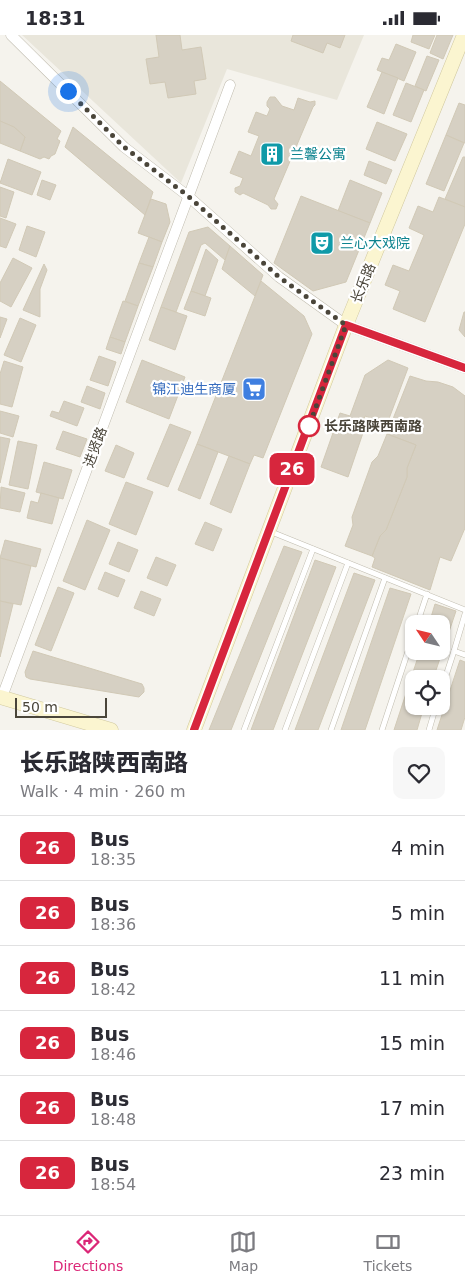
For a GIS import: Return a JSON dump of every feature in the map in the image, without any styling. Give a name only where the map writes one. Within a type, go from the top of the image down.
[{"type":"street","points":[[11,35],[124,147],[188,196],[279,277],[346,325],[465,368]]},
{"type":"street","name":"长乐路","points":[[194,730],[346,325],[463,43]]},
{"type":"street","name":"进贤路","points":[[1,697],[230,85]]},
{"type":"street","points":[[1,697],[111,730]]},
{"type":"lane","points":[[269,531],[426,594],[465,612],[448,670]]},
{"type":"lane","points":[[244,730],[312,549]]},
{"type":"lane","points":[[285,730],[348,563]]},
{"type":"lane","points":[[331,730],[385,578]]},
{"type":"lane","points":[[420,615],[426,594]]},
{"type":"lane","points":[[454,651],[465,655]]},
{"type":"lane","points":[[382,730],[405,660]]},
{"type":"lane","points":[[429,730],[433,715]]},
{"type":"shaded area","points":[[22,35],[364,35],[337,100],[227,69],[181,183]]},
{"type":"building","points":[[156,35],[180,35],[182,50],[201,47],[206,79],[194,81],[196,94],[168,98],[165,82],[150,84],[146,59],[159,57]]},
{"type":"building","points":[[293,35],[345,35],[340,48],[327,43],[323,53],[291,41]]},
{"type":"building","points":[[413,35],[435,35],[429,49],[411,42]]},
{"type":"building","points":[[437,35],[453,35],[443,59],[430,53]]},
{"type":"building","points":[[396,44],[416,52],[404,81],[377,70],[382,58],[389,60]]},
{"type":"building","points":[[427,56],[439,60],[426,91],[415,86]]},
{"type":"building","points":[[382,72],[398,78],[384,114],[367,107]]},
{"type":"building","points":[[0,81],[61,131],[57,139],[60,141],[55,154],[49,159],[44,157],[40,159],[20,151],[25,137],[14,127],[0,121]]},
{"type":"building","points":[[406,83],[424,90],[411,122],[393,115]]},
{"type":"building","name":"兰馨公寓","points":[[270,97],[275,97],[282,106],[294,110],[298,98],[310,102],[315,101],[315,105],[274,199],[278,204],[276,209],[271,209],[268,205],[243,193],[240,195],[235,192],[235,188],[240,186],[243,178],[230,173],[239,151],[251,156],[259,136],[248,132],[256,112],[267,116],[270,109],[267,106],[267,102]]},
{"type":"building","points":[[459,103],[465,105],[465,143],[446,135]]},
{"type":"building","points":[[0,121],[14,127],[25,137],[20,151],[0,143]]},
{"type":"building","points":[[377,122],[407,134],[395,161],[366,149]]},
{"type":"building","points":[[73,127],[153,192],[145,215],[65,147]]},
{"type":"building","points":[[446,135],[464,143],[444,191],[426,184]]},
{"type":"building","points":[[463,157],[465,157],[465,207],[445,199]]},
{"type":"building","points":[[8,159],[41,172],[32,195],[0,183]]},
{"type":"building","points":[[369,161],[392,170],[386,184],[364,175]]},
{"type":"building","points":[[42,180],[56,185],[50,200],[37,195]]},
{"type":"building","points":[[350,180],[382,193],[370,223],[338,211]]},
{"type":"building","points":[[0,187],[14,192],[6,218],[0,216]]},
{"type":"building","name":"兰心大戏院","points":[[301,196],[370,223],[346,282],[313,291],[274,263]]},
{"type":"building","points":[[439,197],[465,207],[465,224],[425,322],[393,309],[400,291],[385,285],[393,265],[409,271],[424,235],[409,228],[418,206],[433,212]]},
{"type":"building","points":[[151,199],[166,204],[170,222],[162,242],[138,233]]},
{"type":"building","points":[[0,218],[16,224],[6,248],[0,246]]},
{"type":"building","points":[[27,226],[45,232],[36,257],[19,250]]},
{"type":"building","points":[[208,227],[230,246],[225,260],[205,243],[201,245],[176,312],[161,307],[189,232]]},
{"type":"building","points":[[149,237],[162,242],[153,267],[139,263]]},
{"type":"building","points":[[230,246],[263,275],[255,296],[222,269]]},
{"type":"building","points":[[206,249],[218,260],[205,296],[191,291]]},
{"type":"building","points":[[13,258],[32,268],[11,307],[0,301],[0,283]]},
{"type":"building","points":[[139,263],[153,267],[138,306],[125,301]]},
{"type":"building","points":[[44,264],[47,270],[40,289],[40,317],[23,310]]},
{"type":"building","name":"锦江迪生商厦","points":[[261,281],[304,316],[312,334],[263,458],[254,455],[250,464],[197,444]]},
{"type":"building","points":[[191,291],[211,298],[205,316],[184,309]]},
{"type":"building","points":[[123,301],[138,306],[125,342],[110,337]]},
{"type":"building","points":[[161,307],[187,316],[175,350],[149,340]]},
{"type":"building","points":[[465,312],[465,337],[459,330]]},
{"type":"building","points":[[0,317],[7,319],[0,338]]},
{"type":"building","points":[[20,318],[36,325],[21,362],[4,355]]},
{"type":"building","points":[[110,337],[125,342],[121,354],[106,349]]},
{"type":"building","points":[[99,356],[116,362],[108,386],[90,380]]},
{"type":"building","points":[[142,360],[185,377],[169,419],[126,402]]},
{"type":"building","points":[[388,360],[408,368],[387,424],[365,416],[363,422],[366,424],[348,477],[321,467],[340,413],[350,416],[365,375]]},
{"type":"building","points":[[4,361],[23,367],[12,407],[0,404],[0,374]]},
{"type":"building","points":[[410,376],[453,387],[465,396],[465,528],[451,561],[440,557],[430,590],[372,567],[375,558],[372,556],[380,536],[386,530],[407,477],[407,468],[416,445],[387,434]]},
{"type":"building","points":[[87,386],[105,393],[100,409],[81,402]]},
{"type":"building","points":[[64,401],[84,408],[77,426],[50,416],[52,411],[59,413]]},
{"type":"building","points":[[0,411],[19,416],[13,437],[0,433]]},
{"type":"building","points":[[170,424],[191,432],[168,487],[147,479]]},
{"type":"building","points":[[63,431],[87,439],[80,457],[56,449]]},
{"type":"building","points":[[387,434],[416,445],[407,468],[407,477],[386,530],[380,536],[372,556],[345,546],[353,525],[352,517],[372,462],[378,456]]},
{"type":"building","points":[[0,437],[10,439],[0,483]]},
{"type":"building","points":[[18,441],[37,445],[28,489],[9,485]]},
{"type":"building","points":[[197,444],[218,452],[200,499],[178,490]]},
{"type":"building","points":[[116,445],[134,453],[124,478],[105,471]]},
{"type":"building","points":[[229,456],[250,464],[231,513],[210,504]]},
{"type":"building","points":[[44,462],[72,470],[63,499],[36,492]]},
{"type":"building","points":[[126,482],[153,492],[136,535],[109,524]]},
{"type":"building","points":[[1,487],[25,493],[20,512],[0,508]]},
{"type":"building","points":[[41,493],[59,498],[52,524],[27,518],[31,501],[38,503]]},
{"type":"building","points":[[87,520],[110,530],[85,590],[63,581]]},
{"type":"building","points":[[205,522],[222,529],[213,551],[195,544]]},
{"type":"building","points":[[5,540],[41,549],[36,567],[0,558]]},
{"type":"building","points":[[118,542],[138,550],[129,572],[109,564]]},
{"type":"building","points":[[284,546],[302,552],[231,730],[209,730]]},
{"type":"building","points":[[156,557],[176,565],[167,586],[147,578]]},
{"type":"building","points":[[0,558],[31,566],[21,605],[0,601]]},
{"type":"building","points":[[315,560],[336,567],[273,730],[251,730]]},
{"type":"building","points":[[105,572],[125,580],[118,597],[98,589]]},
{"type":"building","points":[[354,573],[375,580],[318,730],[295,730]]},
{"type":"building","points":[[58,587],[74,593],[51,651],[35,645]]},
{"type":"building","points":[[390,588],[411,594],[365,730],[341,730]]},
{"type":"building","points":[[141,591],[161,599],[154,616],[134,608]]},
{"type":"building","points":[[0,601],[13,604],[0,657]]},
{"type":"building","points":[[435,604],[456,611],[450,629],[450,615],[432,615]]},
{"type":"building","points":[[33,651],[142,684],[144,692],[139,697],[30,679],[26,677],[25,672]]},
{"type":"building","points":[[417,660],[439,660],[436,670],[414,670]]},
{"type":"building","points":[[460,660],[465,662],[465,717],[461,730],[437,730],[442,715],[450,715],[450,690]]},
{"type":"building","points":[[405,697],[405,715],[421,715],[417,730],[394,730]]},
{"type":"bus line","name":"26","points":[[194,730],[346,325],[465,368]]},
{"type":"place","name":"兰馨公寓","points":[[272,154]]},
{"type":"place","name":"兰心大戏院","points":[[322,243]]},
{"type":"place","name":"锦江迪生商厦","points":[[254,389]]},
{"type":"place","name":"长乐路陕西南路","points":[[309,426]]},
{"type":"route","points":[[68,91],[124,147],[188,196],[279,277],[346,325],[309,426]]}]
